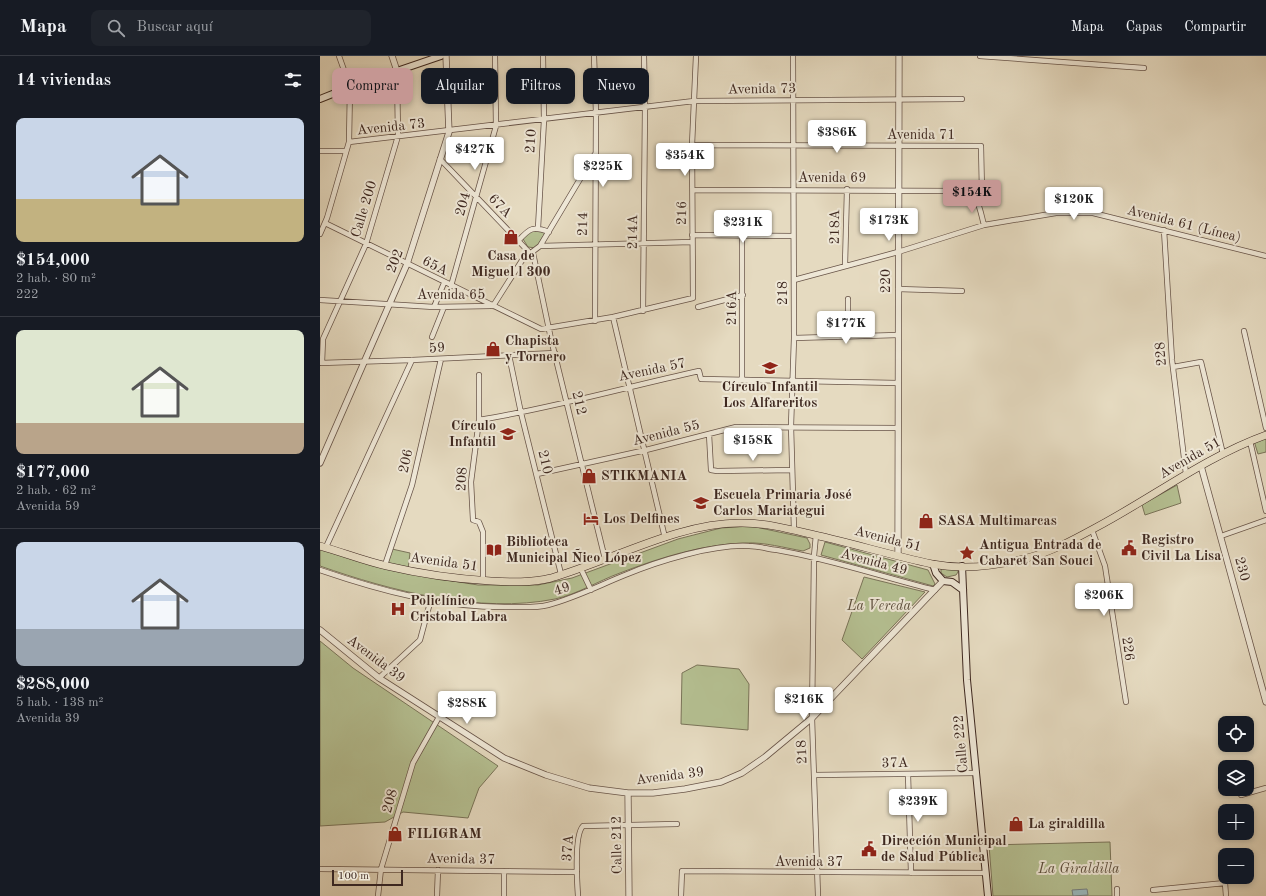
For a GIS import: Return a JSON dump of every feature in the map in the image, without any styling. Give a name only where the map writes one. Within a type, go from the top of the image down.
[{"type":"main road","points":[[407,68],[441,56]]},
{"type":"main road","points":[[320,99],[332,94]]},
{"type":"main road","name":"Avenida 51","points":[[323,546],[385,566],[440,576],[483,580],[534,581],[581,569],[605,559],[707,525],[757,523],[816,535],[933,564],[962,566],[1006,563],[1030,558],[1053,550],[1121,515],[1186,474],[1223,454],[1266,434]]},
{"type":"main road","points":[[933,564],[936,573],[943,581],[952,582],[963,590]]},
{"type":"main road","name":"Calle 222","points":[[962,566],[967,680],[988,896]]},
{"type":"main road","points":[[952,582],[962,574]]},
{"type":"street","points":[[339,56],[343,68]]},
{"type":"street","name":"Calle 200","points":[[392,56],[397,68]]},
{"type":"street","name":"202","points":[[320,464],[407,264],[449,132],[446,56]]},
{"type":"street","name":"204","points":[[451,286],[496,126],[495,56]]},
{"type":"street","name":"210","points":[[538,228],[544,120],[543,56]]},
{"type":"street","name":"214","points":[[594,56],[596,113],[594,246],[595,321]]},
{"type":"street","name":"214A","points":[[643,311],[644,56]]},
{"type":"street","name":"216","points":[[693,298],[692,145],[696,56]]},
{"type":"street","name":"218","points":[[794,56],[794,338],[791,426],[794,530]]},
{"type":"street","name":"220","points":[[898,555],[898,252],[900,56]]},
{"type":"street","points":[[980,56],[1144,68]]},
{"type":"street","name":"Avenida 73","points":[[349,142],[449,132],[694,101],[962,99]]},
{"type":"street","points":[[320,234],[325,223],[349,142],[350,104]]},
{"type":"street","name":"Calle 200","points":[[321,363],[323,339],[366,244],[398,136],[398,104]]},
{"type":"street","name":"Avenida 71","points":[[692,145],[981,146],[982,192],[976,198]]},
{"type":"street","name":"Avenida 73","points":[[320,151],[346,151]]},
{"type":"street","points":[[493,306],[531,252],[540,246],[595,154]]},
{"type":"street","name":"67A","points":[[440,159],[531,252]]},
{"type":"street","name":"Avenida 69","points":[[693,190],[847,189],[965,191],[971,193],[976,198]]},
{"type":"street","name":"218A","points":[[845,265],[847,189]]},
{"type":"street","points":[[976,198],[984,225]]},
{"type":"street","name":"Avenida 61 (Línea)","points":[[794,280],[845,265],[898,252],[984,225],[1056,213],[1093,213],[1266,256]]},
{"type":"street","name":"65A","points":[[325,223],[493,306]]},
{"type":"street","points":[[519,240],[529,230],[538,228],[549,232]]},
{"type":"street","name":"228","points":[[1164,230],[1173,367],[1186,474]]},
{"type":"street","points":[[692,235],[793,236]]},
{"type":"street","name":"216A","points":[[742,236],[742,380]]},
{"type":"street","points":[[540,246],[594,246],[692,242]]},
{"type":"street","name":"212","points":[[531,252],[605,559]]},
{"type":"street","points":[[434,307],[444,283]]},
{"type":"street","points":[[898,289],[962,291]]},
{"type":"street","points":[[698,307],[743,295]]},
{"type":"street","name":"Avenida 65","points":[[320,300],[434,307],[493,306],[541,329],[549,329],[613,318],[693,298]]},
{"type":"street","points":[[848,299],[848,336]]},
{"type":"street","points":[[432,337],[444,307]]},
{"type":"street","points":[[613,318],[666,538]]},
{"type":"street","points":[[1244,331],[1266,428]]},
{"type":"street","points":[[794,338],[898,335]]},
{"type":"street","name":"59","points":[[321,363],[555,353]]},
{"type":"street","name":"210","points":[[509,355],[521,413],[562,574]]},
{"type":"street","name":"206","points":[[385,566],[412,485],[441,359]]},
{"type":"street","points":[[323,546],[412,360]]},
{"type":"street","points":[[1173,367],[1201,362],[1223,454]]},
{"type":"street","name":"Avenida 57","points":[[479,420],[521,413],[630,386],[699,371],[701,379],[898,383]]},
{"type":"street","name":"208","points":[[479,375],[479,420],[472,490],[473,520],[479,522],[483,532],[483,580]]},
{"type":"street","name":"Avenida 55","points":[[537,474],[646,450],[736,427],[791,426],[898,428]]},
{"type":"street","points":[[709,434],[711,470],[792,470]]},
{"type":"street","points":[[1250,441],[1266,511]]},
{"type":"street","name":"230","points":[[1201,466],[1266,702]]},
{"type":"street","points":[[1221,536],[1266,520]]},
{"type":"street","name":"226","points":[[1092,530],[1105,566],[1126,702]]},
{"type":"street","name":"218","points":[[816,535],[814,556],[812,718],[818,896]]},
{"type":"street","name":"49","points":[[320,570],[394,593],[476,607],[534,607],[547,605],[590,590],[627,574],[673,559],[716,548],[749,546],[806,555]]},
{"type":"street","name":"Avenida 49","points":[[806,555],[935,590]]},
{"type":"street","points":[[581,569],[590,590]]},
{"type":"street","name":"Avenida 39","points":[[320,630],[354,659],[380,678],[439,718],[504,758],[546,775],[589,788],[628,793],[685,789],[721,782],[742,773],[765,757],[812,718],[943,581]]},
{"type":"street","points":[[380,678],[420,640],[431,599]]},
{"type":"street","name":"208","points":[[378,896],[382,869],[412,763],[439,718]]},
{"type":"street","name":"37A","points":[[814,775],[976,773]]},
{"type":"street","points":[[908,774],[911,873]]},
{"type":"street","points":[[1254,791],[1266,788]]},
{"type":"street","name":"Calle 212","points":[[628,793],[629,896]]},
{"type":"street","name":"37A","points":[[577,872],[578,843],[580,829],[583,826],[677,824]]},
{"type":"street","name":"Avenida 37","points":[[320,869],[577,872]]},
{"type":"street","points":[[437,896],[438,870]]},
{"type":"street","points":[[504,871],[504,896]]},
{"type":"street","name":"Avenida 37","points":[[681,896],[682,871],[986,873]]},
{"type":"street","points":[[577,872],[578,896]]},
{"type":"street","points":[[1153,890],[1225,883],[1226,896]]},
{"type":"street","points":[[1116,889],[1117,896]]},
{"type":"green space","points":[[538,230],[545,233],[536,248],[528,247],[523,239],[529,232]]},
{"type":"green space","points":[[1266,438],[1266,452],[1258,454],[1254,441]]},
{"type":"green space","points":[[1177,485],[1181,503],[1145,515],[1142,505]]},
{"type":"green space","points":[[751,526],[807,538],[810,548],[803,551],[767,544],[753,543],[730,544],[698,549],[635,567],[563,597],[526,603],[497,604],[436,598],[376,584],[320,566],[320,549],[440,579],[478,585],[538,585],[572,578],[678,539],[721,528]]},
{"type":"green space","points":[[825,542],[928,570],[935,584],[933,586],[821,555]]},
{"type":"green space","points":[[392,549],[410,553],[408,569],[388,563]]},
{"type":"green space","points":[[941,568],[958,570],[958,572],[956,575],[947,577],[941,573]]},
{"type":"green space","name":"La Vereda","points":[[864,577],[925,592],[862,659],[842,640]]},
{"type":"green space","points":[[320,641],[353,668],[498,766],[479,788],[468,818],[403,812],[385,822],[320,826]]},
{"type":"green space","points":[[697,665],[739,669],[749,684],[748,730],[681,724],[682,673]]},
{"type":"green space","name":"La Giraldilla","points":[[1110,842],[1112,896],[993,896],[989,845]]},
{"type":"water","points":[[1087,889],[1088,895],[1073,896],[1072,890]]},
{"type":"place","name":"Casa de Miguel l 300","points":[[511,237]]},
{"type":"place","name":"Chapista y Tornero","points":[[493,349]]},
{"type":"place","name":"Círculo Infantil Los Alfareritos","points":[[770,368]]},
{"type":"place","name":"Círculo Infantil","points":[[508,434]]},
{"type":"place","name":"STIKMANIA","points":[[589,476]]},
{"type":"place","name":"Escuela Primaria José Carlos Mariategui","points":[[701,503]]},
{"type":"place","name":"Los Delfines","points":[[591,519]]},
{"type":"place","name":"SASA Multimarcas","points":[[926,521]]},
{"type":"place","name":"Registro Civil La Lisa","points":[[1129,548]]},
{"type":"place","name":"Biblioteca Municipal Ñico López","points":[[494,550]]},
{"type":"place","name":"Antigua Entrada de Cabaret San Souci","points":[[967,553]]},
{"type":"place","name":"Policlínico Cristobal Labra","points":[[398,609]]},
{"type":"place","name":"La giraldilla","points":[[1016,824]]},
{"type":"place","name":"FILIGRAM","points":[[395,834]]},
{"type":"place","name":"Dirección Municipal de Salud Pública","points":[[869,849]]}]
